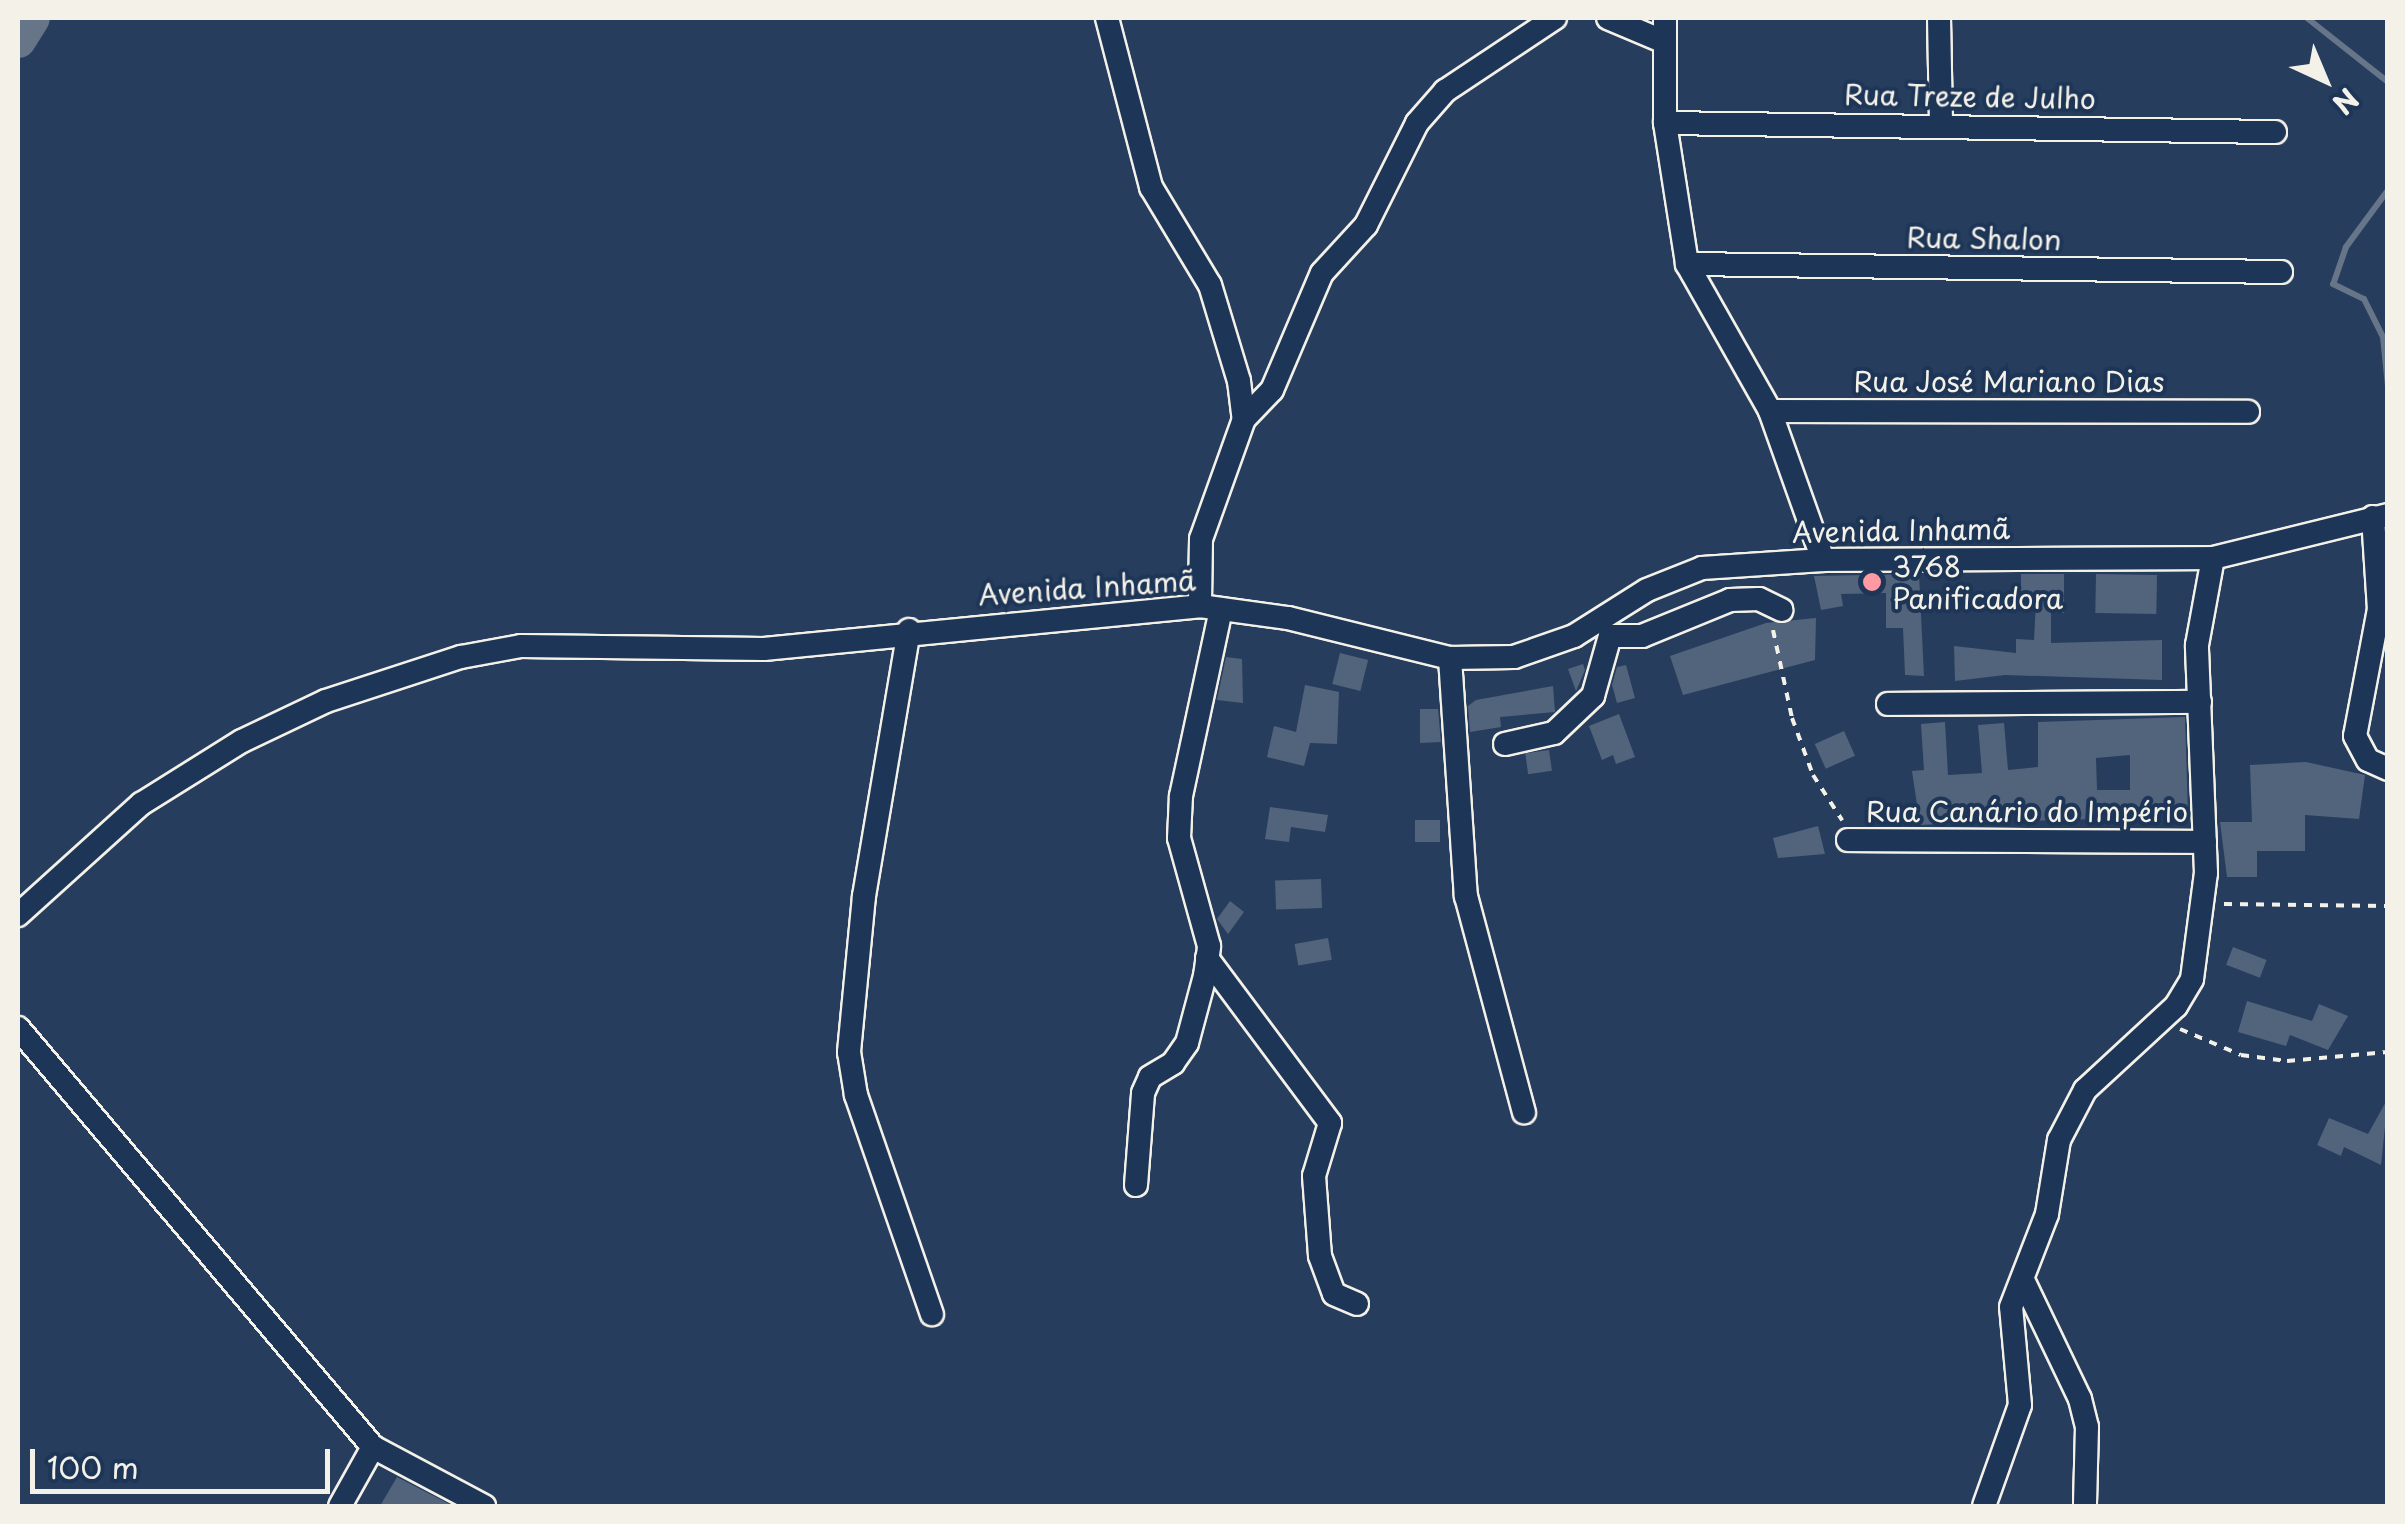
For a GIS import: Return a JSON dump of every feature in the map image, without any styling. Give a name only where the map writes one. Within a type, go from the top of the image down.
[{"type":"street","points":[[1107,18],[1152,187],[1188,241],[1218,306],[1244,419]]},
{"type":"street","points":[[1357,1304],[1334,1294],[1320,1256],[1314,1176],[1330,1123],[1207,958],[1179,838],[1210,608],[1201,539],[1244,419],[1272,390],[1322,273],[1366,225],[1417,123],[1445,91],[1555,18]]},
{"type":"street","points":[[1608,18],[1663,29],[1664,123],[1687,264],[1770,410],[1823,560]]},
{"type":"street","points":[[1939,18],[1941,124]]},
{"type":"street","name":"Rua Treze de Julho","points":[[1664,123],[1941,124],[2275,132]]},
{"type":"street","name":"Rua Shalon","points":[[1687,264],[2281,272]]},
{"type":"street","name":"Rua José Mariano Dias","points":[[1770,410],[2248,412]]},
{"type":"street","points":[[2380,516],[2379,609],[2355,736],[2368,760],[2388,768]]},
{"type":"street","name":"Avenida Inhamã","points":[[18,915],[141,804],[242,741],[326,700],[412,671],[521,646],[764,650],[910,630],[1210,608],[1288,618],[1450,658],[1542,650],[1615,623],[1676,576],[1766,562],[2213,558],[2380,516]]},
{"type":"street","points":[[1984,1506],[2023,1389],[2010,1328],[2070,1116],[2109,1062],[2163,1018],[2192,979],[2204,904],[2205,842],[2197,646],[2213,558]]},
{"type":"street","points":[[1745,600],[1766,562]]},
{"type":"street","points":[[1505,744],[1554,733],[1594,696],[1603,648],[1615,623],[1642,636],[1745,600],[1777,608]]},
{"type":"street","points":[[910,630],[885,800],[864,896],[849,1052],[856,1095],[932,1314]]},
{"type":"street","points":[[1450,658],[1466,896],[1524,1112]]},
{"type":"street","points":[[1888,704],[2200,702]]},
{"type":"street","name":"Rua Canário do Império","points":[[1854,840],[2205,842]]},
{"type":"street","points":[[1136,1185],[1144,1094],[1150,1076],[1173,1063],[1188,1043],[1207,958]]},
{"type":"street","points":[[18,1028],[372,1447],[484,1506]]},
{"type":"street","points":[[2023,1280],[2080,1399],[2087,1427],[2085,1504]]},
{"type":"street","points":[[340,1506],[372,1447]]},
{"type":"path","points":[[1777,608],[1778,676],[1813,776],[1854,840]]},
{"type":"path","points":[[2204,904],[2388,906]]},
{"type":"path","points":[[2163,1018],[2241,1055],[2287,1061],[2388,1052]]},
{"type":"building","points":[[1919,574],[1924,676],[1905,675],[1903,628],[1886,628],[1886,593],[1841,594],[1843,606],[1821,610],[1814,576]]},
{"type":"building","points":[[2021,574],[2064,574],[2064,613],[2051,612],[2051,643],[2162,640],[2162,680],[2005,675],[1955,681],[1954,646],[2016,653],[2016,639],[2034,640],[2036,602],[2021,602]]},
{"type":"building","points":[[2096,574],[2157,575],[2156,614],[2095,613]]},
{"type":"building","points":[[1816,618],[1815,660],[1683,695],[1670,656],[1766,623]]},
{"type":"building","points":[[1340,653],[1368,660],[1360,691],[1332,684]]},
{"type":"building","points":[[1226,657],[1242,659],[1243,703],[1217,700]]},
{"type":"building","points":[[1583,664],[1585,670],[1576,691],[1568,669]]},
{"type":"building","points":[[1626,665],[1635,698],[1617,703],[1612,685],[1617,667]]},
{"type":"building","points":[[1305,685],[1339,692],[1337,744],[1310,743],[1304,766],[1267,757],[1274,726],[1296,732]]},
{"type":"building","points":[[1553,686],[1555,712],[1500,717],[1501,727],[1470,732],[1468,706],[1476,700]]},
{"type":"building","points":[[1420,709],[1438,709],[1441,742],[1420,743]]},
{"type":"building","points":[[1619,714],[1635,757],[1616,764],[1613,755],[1602,760],[1589,726]]},
{"type":"building","points":[[2185,717],[2188,815],[2098,812],[2098,819],[2017,821],[2016,806],[1975,808],[1976,822],[1920,825],[1912,771],[1924,770],[1921,724],[1945,722],[1948,775],[1982,773],[1978,725],[2004,723],[2008,770],[2038,767],[2038,722]],"holes":[[[2130,755],[2130,790],[2097,790],[2096,758]]]},
{"type":"building","points":[[1844,731],[1855,756],[1826,769],[1815,744]]},
{"type":"building","points":[[1549,750],[1552,771],[1528,774],[1525,753]]},
{"type":"building","points":[[2306,762],[2365,775],[2359,819],[2305,815],[2305,851],[2257,851],[2257,877],[2227,877],[2220,822],[2252,822],[2250,765]]},
{"type":"building","points":[[1270,807],[1328,815],[1325,832],[1291,827],[1289,842],[1265,839]]},
{"type":"building","points":[[1415,820],[1440,820],[1440,842],[1415,842]]},
{"type":"building","points":[[1818,826],[1825,854],[1778,858],[1773,838]]},
{"type":"building","points":[[1321,879],[1322,908],[1276,910],[1275,881]]},
{"type":"building","points":[[1230,901],[1244,912],[1228,934],[1217,919]]},
{"type":"building","points":[[1328,938],[1332,960],[1298,966],[1295,944]]},
{"type":"building","points":[[2233,947],[2267,960],[2260,978],[2226,965]]},
{"type":"building","points":[[2247,1001],[2312,1021],[2319,1004],[2348,1016],[2328,1050],[2290,1035],[2286,1046],[2238,1032]]},
{"type":"building","points":[[2388,1098],[2381,1165],[2344,1147],[2341,1156],[2317,1145],[2329,1118],[2368,1134]]},
{"type":"building","points":[[397,1477],[453,1506],[380,1506]]},
{"type":"waterway","points":[[18,40],[32,18]]},
{"type":"waterway","points":[[2307,18],[2388,82]]},
{"type":"waterway","points":[[2388,190],[2346,247],[2333,284],[2364,299],[2383,337],[2388,386]]},
{"type":"place","name":"3768 Panificadora","points":[[1872,582]]}]
